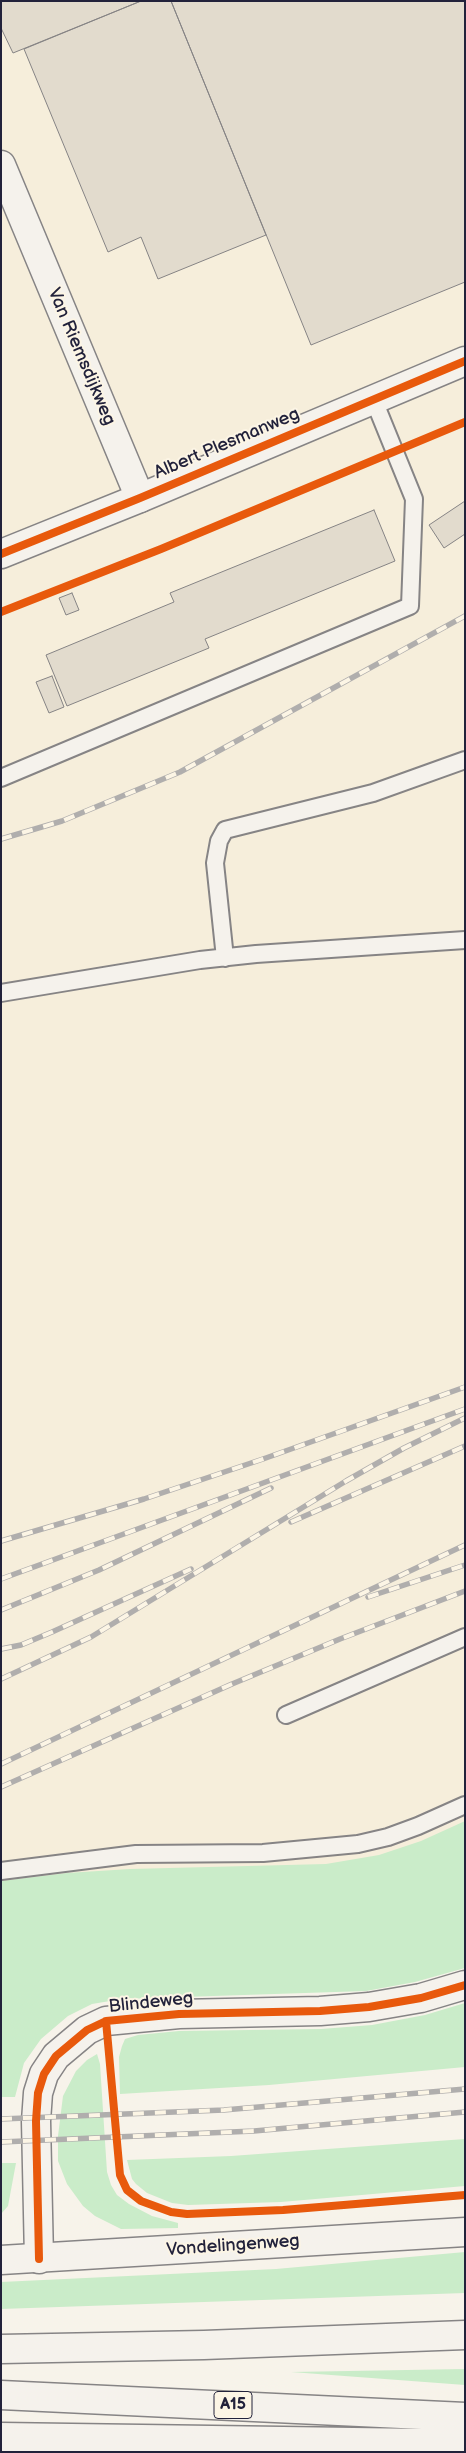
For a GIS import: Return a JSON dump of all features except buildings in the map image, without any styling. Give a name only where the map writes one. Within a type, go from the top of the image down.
[{"type":"main road","name":"Van Riemsdijkweg","points":[[1,165],[140,498]]},
{"type":"main road","name":"Albert Plesmanweg","points":[[1,554],[140,498],[373,398],[465,361]]},
{"type":"main road","name":"Blindeweg","points":[[39,2259],[36,2121],[38,2093],[44,2074],[56,2056],[87,2030],[106,2021],[179,2014],[320,2011],[369,2007],[421,1998],[465,1985]]},
{"type":"main road","name":"Vondelingenweg","points":[[1,2260],[465,2232]]},
{"type":"main road","points":[[1,2349],[204,2345],[465,2335]]},
{"type":"main road","name":"A15","points":[[1,2395],[465,2416]]},
{"type":"main road","name":"A15","points":[[1,2437],[465,2442]]},
{"type":"lane","points":[[1,778],[410,606],[414,499],[373,398]]},
{"type":"lane","points":[[225,958],[215,863],[219,841],[226,830],[373,793],[465,760]]},
{"type":"lane","points":[[1,994],[225,958],[465,940]]},
{"type":"lane","points":[[286,1715],[465,1637]]},
{"type":"lane","points":[[1,1871],[136,1854],[263,1853],[358,1844],[388,1837],[465,1805]]},
{"type":"shaded area","points":[[1,1],[465,1],[465,1829],[389,1863],[1,1901]]},
{"type":"green space","points":[[465,1821],[465,1968],[415,1982],[366,1991],[122,1999],[92,2004],[68,2016],[41,2039],[24,2063],[15,2097],[1,2097],[1,1881],[67,1873],[130,1869],[326,1864],[379,1855],[421,1841]]},
{"type":"green space","points":[[465,2003],[465,2067],[269,2085],[120,2094],[119,2057],[122,2046],[125,2039],[138,2035],[179,2031],[321,2029],[372,2025],[425,2015]]},
{"type":"green space","points":[[97,2054],[100,2064],[107,2172],[111,2185],[117,2195],[129,2204],[152,2216],[178,2223],[178,2228],[121,2229],[95,2216],[83,2206],[67,2184],[58,2161],[58,2136],[63,2096],[76,2071],[87,2060]]},
{"type":"green space","points":[[465,2139],[465,2186],[281,2202],[188,2205],[172,2203],[147,2193],[136,2184],[132,2179],[127,2160],[231,2156]]},
{"type":"green space","points":[[1,2163],[16,2163],[8,2206],[1,2214]]},
{"type":"green space","points":[[465,2252],[465,2293],[1,2309],[1,2282],[276,2269]]},
{"type":"green space","points":[[465,2369],[465,2385],[291,2372]]},
{"type":"railway","points":[[1,839],[62,821],[180,772],[465,616]]},
{"type":"railway","points":[[1,1541],[144,1499],[465,1387]]},
{"type":"railway","points":[[1,1579],[465,1409]]},
{"type":"railway","points":[[1,1679],[91,1637],[346,1481],[404,1448],[465,1418]]},
{"type":"railway","points":[[291,1522],[465,1446]]},
{"type":"railway","points":[[1,1610],[99,1570],[271,1488]]},
{"type":"railway","points":[[1,1764],[465,1545]]},
{"type":"railway","points":[[368,1597],[465,1565]]},
{"type":"railway","points":[[1,1649],[21,1645],[52,1632],[191,1569]]},
{"type":"railway","points":[[1,1787],[232,1684],[340,1639],[465,1591]]},
{"type":"railway","points":[[1,2119],[224,2110],[465,2089]]},
{"type":"railway","points":[[1,2142],[254,2131],[465,2112]]},
{"type":"cycle path","points":[[1,554],[140,498],[465,361]]},
{"type":"cycle path","points":[[1,612],[161,549],[465,422]]},
{"type":"cycle path","points":[[39,2259],[36,2121],[38,2093],[44,2074],[56,2056],[87,2030],[106,2021],[179,2014],[320,2011],[369,2007],[421,1998],[465,1985]]},
{"type":"cycle path","points":[[106,2021],[120,2175],[127,2190],[141,2201],[171,2212],[187,2214],[283,2210],[465,2195]]}]
